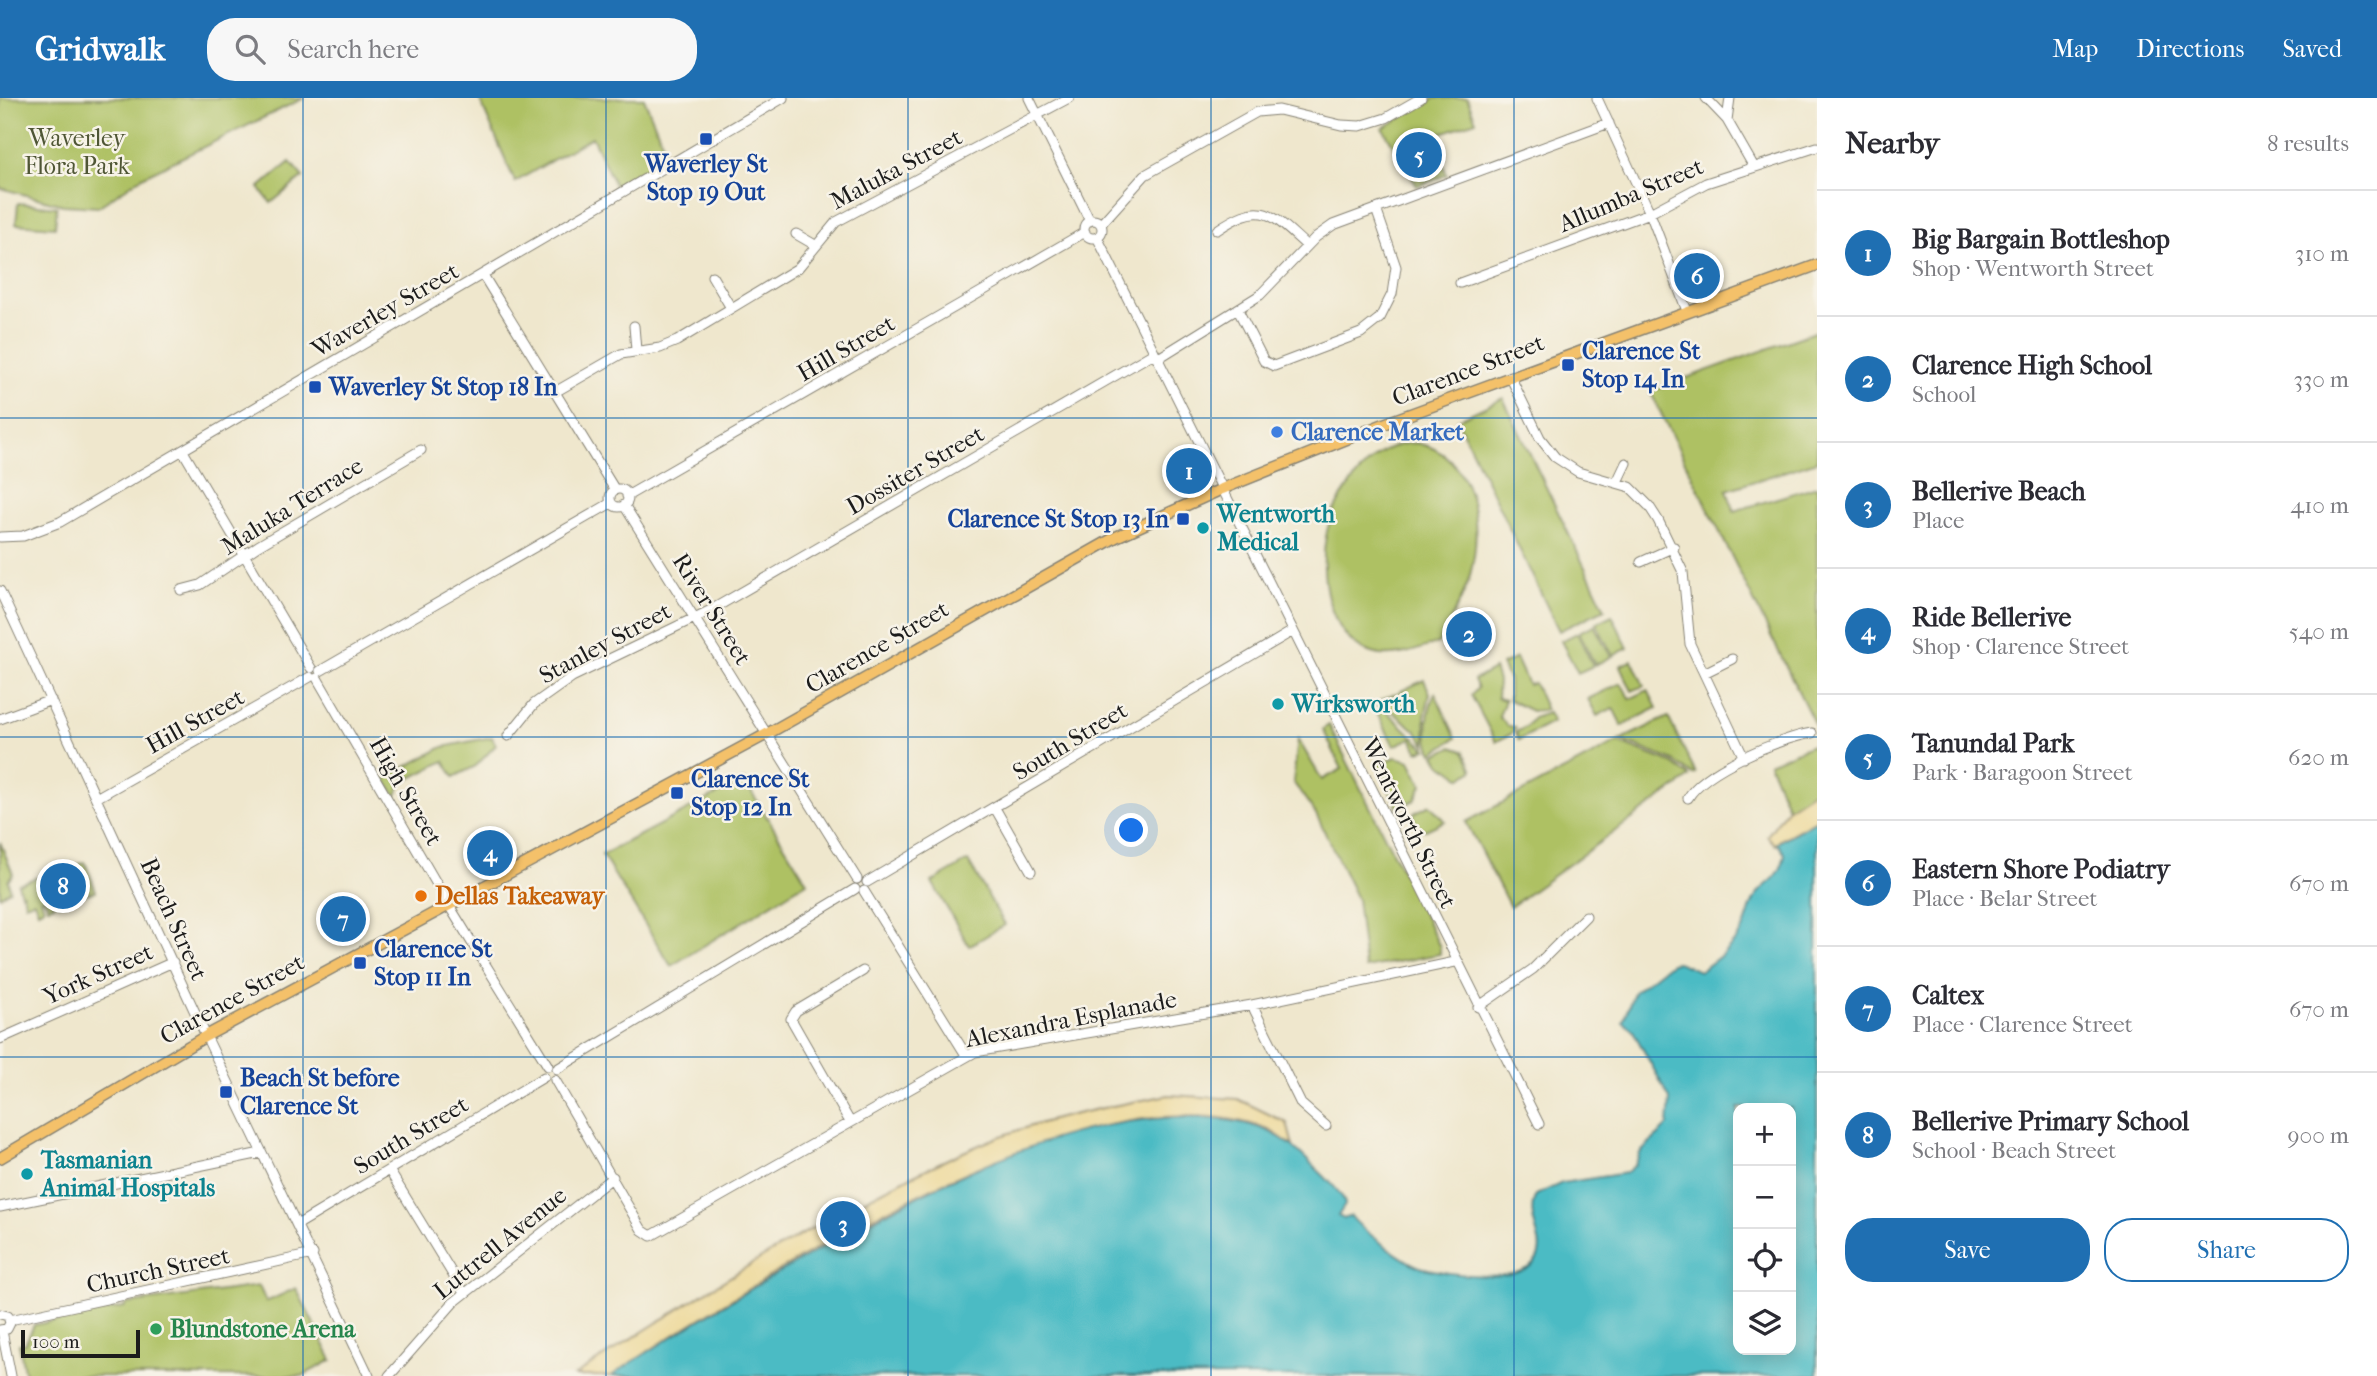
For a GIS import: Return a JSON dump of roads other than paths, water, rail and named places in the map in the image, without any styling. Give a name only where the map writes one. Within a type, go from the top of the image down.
[{"type":"main road","name":"Clarence Street","points":[[0,1158],[206,1036],[767,734],[1086,553],[1222,489],[1510,376],[1817,265]]},
{"type":"street","name":"Waverley Street","points":[[0,537],[23,536],[48,528],[783,98]]},
{"type":"street","points":[[1029,98],[1090,221],[1101,224]]},
{"type":"street","name":"Maluka Street","points":[[555,393],[615,356],[667,345],[798,268],[836,222],[1069,98]]},
{"type":"street","points":[[1265,110],[1266,98]]},
{"type":"street","points":[[1101,224],[1145,175],[1243,118],[1265,110],[1279,110],[1342,125],[1360,126],[1386,118],[1421,98]]},
{"type":"street","points":[[1597,98],[1650,213],[1687,311]]},
{"type":"street","points":[[1706,98],[1727,120],[1754,167]]},
{"type":"street","points":[[1727,120],[1730,98]]},
{"type":"street","name":"Dossiter Street","points":[[695,618],[1238,310],[1267,289],[1307,247],[1333,225],[1609,123]]},
{"type":"street","name":"Allumba Street","points":[[1460,283],[1650,213],[1706,183],[1817,147]]},
{"type":"street","points":[[1238,310],[1264,361],[1274,366],[1368,329],[1387,307],[1396,281],[1396,267],[1376,209]]},
{"type":"street","points":[[1217,230],[1242,214],[1262,211],[1273,215],[1307,247]]},
{"type":"street","points":[[1090,221],[1085,225],[1085,232],[1090,237],[1097,237],[1102,231],[1101,224]]},
{"type":"street","name":"Hill Street","points":[[625,501],[1085,232]]},
{"type":"street","points":[[796,234],[815,245]]},
{"type":"street","name":"Wentworth Street","points":[[1097,237],[1455,962],[1539,1124]]},
{"type":"street","points":[[483,275],[615,490]]},
{"type":"street","points":[[712,276],[731,308]]},
{"type":"street","points":[[634,326],[636,350]]},
{"type":"street","points":[[1510,376],[1541,438],[1555,457],[1578,472],[1630,487],[1649,506],[1674,547],[1686,586],[1687,632],[1744,758]]},
{"type":"street","name":"Maluka Terrace","points":[[181,590],[200,585],[421,450]]},
{"type":"street","name":"High Street","points":[[183,451],[450,905],[553,1068]]},
{"type":"street","points":[[1617,482],[1626,463]]},
{"type":"street","points":[[615,490],[622,490],[625,501],[616,506],[611,503],[610,497],[615,490]]},
{"type":"street","name":"River Street","points":[[625,501],[966,1055]]},
{"type":"street","name":"Hill Street","points":[[98,797],[611,503]]},
{"type":"street","points":[[1641,562],[1674,547]]},
{"type":"street","name":"Beach Street","points":[[0,591],[98,797],[206,1036],[261,1153],[313,1254],[369,1376]]},
{"type":"street","name":"Stanley Street","points":[[508,736],[528,710],[561,683],[695,618]]},
{"type":"street","name":"South Street","points":[[553,1068],[1292,632]]},
{"type":"street","points":[[1704,673],[1732,659]]},
{"type":"street","points":[[0,719],[51,700]]},
{"type":"street","points":[[1688,798],[1701,782],[1744,758],[1799,735],[1812,733]]},
{"type":"street","points":[[995,808],[1031,871]]},
{"type":"street","points":[[1478,1007],[1533,969],[1586,916]]},
{"type":"street","name":"York Street","points":[[0,1039],[173,962]]},
{"type":"street","name":"Alexandra Esplanade","points":[[613,1177],[642,1230],[650,1236],[966,1055],[1252,1005],[1455,962]]},
{"type":"street","points":[[850,1122],[791,1019],[796,1012],[863,971]]},
{"type":"street","points":[[1252,1005],[1301,1104],[1326,1126]]},
{"type":"street","points":[[555,1080],[544,1077],[544,1071],[553,1068],[555,1080],[613,1177]]},
{"type":"street","name":"South Street","points":[[297,1225],[544,1077]]},
{"type":"street","points":[[0,1208],[261,1153]]},
{"type":"street","points":[[389,1170],[464,1293]]},
{"type":"street","name":"Luttrell Avenue","points":[[389,1376],[464,1293],[613,1177]]},
{"type":"street","name":"Church Street","points":[[10,1320],[313,1254]]},
{"type":"street","points":[[0,1312],[10,1320],[9,1327],[1,1330],[11,1376]]},
{"type":"water","points":[[1817,820],[1817,1376],[611,1376],[805,1258],[922,1194],[969,1172],[1016,1152],[1065,1136],[1115,1124],[1165,1118],[1239,1122],[1272,1133],[1292,1146],[1340,1193],[1345,1205],[1338,1216],[1344,1219],[1351,1216],[1383,1244],[1420,1267],[1480,1276],[1497,1276],[1526,1269],[1535,1262],[1540,1247],[1532,1213],[1536,1195],[1562,1183],[1626,1173],[1635,1165],[1640,1153],[1668,1125],[1670,1099],[1632,1029],[1623,1022],[1634,992],[1671,963],[1677,962],[1700,971],[1729,947],[1743,929],[1758,893],[1779,871],[1785,854],[1777,843]]},
{"type":"place","name":"Waverley St Stop 19 Out","points":[[706,139]]},
{"type":"place","name":"Tanundal Park","points":[[1419,155]]},
{"type":"place","name":"Eastern Shore Podiatry","points":[[1697,276]]},
{"type":"place","name":"Clarence St Stop 14 In","points":[[1568,365]]},
{"type":"place","name":"Waverley St Stop 18 In","points":[[315,387]]},
{"type":"place","name":"Clarence Market","points":[[1277,432]]},
{"type":"place","name":"Big Bargain Bottleshop","points":[[1189,471]]},
{"type":"place","name":"Clarence St Stop 13 In","points":[[1183,519]]},
{"type":"place","name":"Wentworth Medical","points":[[1203,528]]},
{"type":"place","name":"Clarence High School","points":[[1469,634]]},
{"type":"place","name":"Wirksworth","points":[[1278,704]]},
{"type":"place","name":"Clarence St Stop 12 In","points":[[677,793]]},
{"type":"place","name":"Ride Bellerive","points":[[490,853]]},
{"type":"place","name":"Bellerive Primary School","points":[[63,886]]},
{"type":"place","name":"Dellas Takeaway","points":[[421,896]]},
{"type":"place","name":"Caltex","points":[[343,919]]},
{"type":"place","name":"Clarence St Stop 11 In","points":[[360,963]]},
{"type":"place","name":"Beach St before Clarence St","points":[[226,1092]]},
{"type":"place","name":"Tasmanian Animal Hospitals","points":[[27,1174]]},
{"type":"place","name":"Bellerive Beach","points":[[843,1224]]},
{"type":"place","name":"Blundstone Arena","points":[[156,1329]]},
{"type":"park label","name":"Waverley Flora Park","points":[[77,152]]}]
